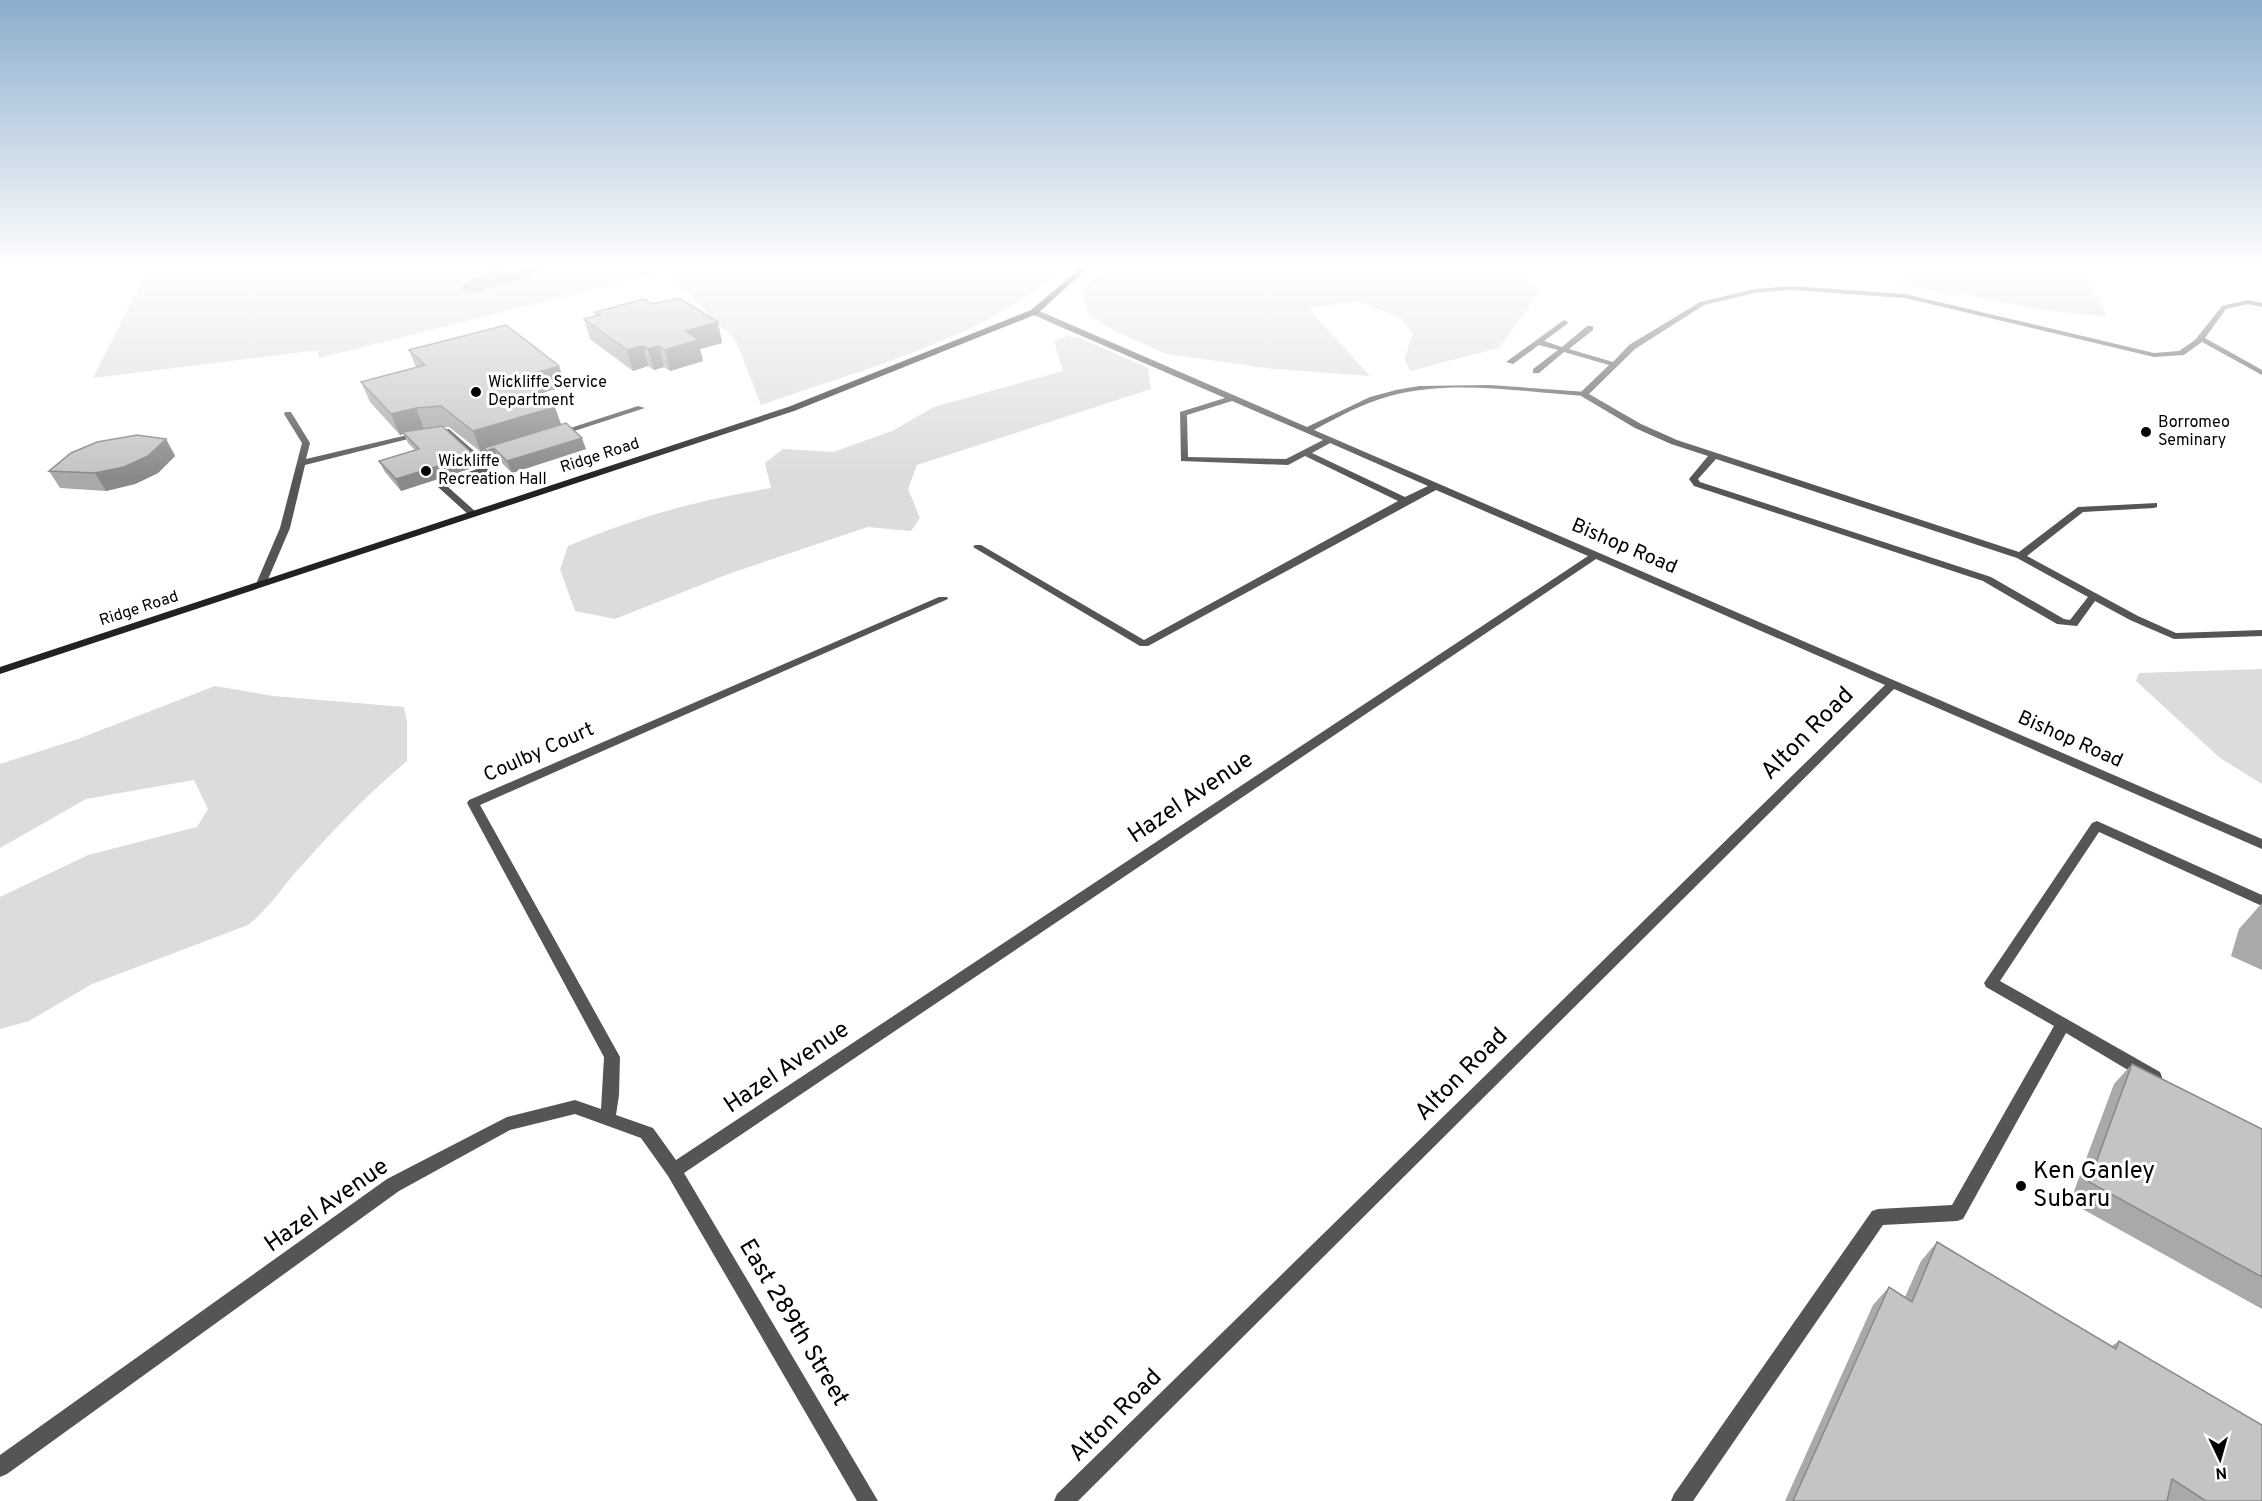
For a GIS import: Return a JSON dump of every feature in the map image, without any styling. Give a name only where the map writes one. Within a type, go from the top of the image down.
[{"type":"main road","name":"Ridge Road","points":[[0,671],[790,409],[971,337]]},
{"type":"street","name":"Bishop Road","points":[[1092,337],[2262,844]]},
{"type":"street","points":[[1510,362],[1544,337]]},
{"type":"street","points":[[1536,371],[1579,337]]},
{"type":"street","points":[[1584,394],[1632,347],[1648,337]]},
{"type":"street","points":[[2078,337],[2154,355],[2181,353],[2200,338],[2262,373]]},
{"type":"street","points":[[1538,342],[1613,364]]},
{"type":"street","points":[[1308,430],[1350,407],[1395,392],[1448,386],[1584,394],[1638,426],[1714,455],[2020,556],[2174,636],[2262,633]]},
{"type":"street","points":[[1232,398],[1183,414],[1184,459],[1287,462],[1330,440]]},
{"type":"street","points":[[554,435],[641,408]]},
{"type":"street","points":[[261,584],[285,528],[306,443],[288,414]]},
{"type":"street","points":[[302,463],[425,434],[449,432],[486,465],[484,470],[446,483],[443,488],[473,514]]},
{"type":"street","points":[[1305,453],[1405,501]]},
{"type":"street","points":[[478,458],[489,454]]},
{"type":"street","points":[[1714,455],[1693,479],[1697,484],[1987,579],[2061,622],[2073,624],[2094,596]]},
{"type":"street","points":[[978,547],[1144,644],[1436,486]]},
{"type":"street","points":[[2020,556],[2081,509],[2154,505]]},
{"type":"street","name":"Hazel Avenue","points":[[0,1467],[393,1185],[507,1124],[575,1107],[647,1133],[674,1171],[1596,555]]},
{"type":"street","name":"Coulby Court","points":[[607,1119],[611,1095],[612,1057],[473,803],[944,599]]},
{"type":"street","name":"Alton Road","points":[[1064,1501],[1894,683]]},
{"type":"street","points":[[2172,1087],[1991,983],[2097,826],[2262,901]]},
{"type":"street","points":[[1682,1501],[1878,1217],[1957,1213],[2063,1024]]},
{"type":"street","name":"East 289th Street","points":[[674,1171],[868,1501]]},
{"type":"shaded area","points":[[114,337],[403,337],[319,358],[318,350],[93,378]]},
{"type":"shaded area","points":[[732,337],[951,337],[880,365],[761,405],[736,341]]},
{"type":"shaded area","points":[[1065,337],[1080,338],[1148,368],[1151,389],[917,465],[908,489],[920,518],[911,531],[868,527],[731,573],[615,619],[575,611],[560,569],[568,546],[619,526],[668,511],[771,488],[765,463],[783,449],[833,452],[892,431],[934,407],[1063,371],[1054,341]]},
{"type":"shaded area","points":[[1128,337],[1334,337],[1370,376],[1274,369],[1166,354]]},
{"type":"shaded area","points":[[1412,337],[1507,337],[1499,348],[1410,371],[1404,359]]},
{"type":"shaded area","points":[[2262,669],[2262,784],[2220,758],[2136,681],[2139,673]]},
{"type":"shaded area","points":[[215,686],[273,696],[404,707],[407,721],[407,761],[341,823],[248,925],[92,984],[29,1021],[0,1029],[0,897],[88,855],[197,827],[208,809],[194,780],[86,799],[0,848],[0,764],[78,739]]},
{"type":"building","points":[[459,337],[522,337],[559,366],[522,377],[555,407],[473,431],[441,406],[416,408],[391,414],[361,382],[425,365],[409,350]]},
{"type":"building","points":[[609,337],[694,337],[698,340],[665,350],[659,346],[648,349],[643,346],[627,350]]},
{"type":"building","points":[[566,423],[582,438],[507,461],[494,448],[486,451],[484,448]]},
{"type":"building","points":[[442,426],[474,455],[396,479],[379,461],[419,449],[403,432]]},
{"type":"building","points":[[137,435],[166,439],[148,456],[124,467],[95,473],[49,471],[71,453],[97,442]]},
{"type":"building","points":[[2132,1064],[2262,1129],[2262,1277],[2089,1182]]},
{"type":"building","points":[[1937,1242],[2116,1349],[2119,1341],[2262,1425],[2262,1501],[2206,1501],[2172,1479],[2167,1501],[1793,1501],[1889,1287],[1912,1302]]},
{"type":"place","name":"Wickliffe Service Department","points":[[476,392]]},
{"type":"place","name":"Borromeo Seminary","points":[[2146,432]]},
{"type":"place","name":"Wickliffe Recreation Hall","points":[[426,471]]},
{"type":"place","name":"Ken Ganley Subaru","points":[[2021,1186]]}]
